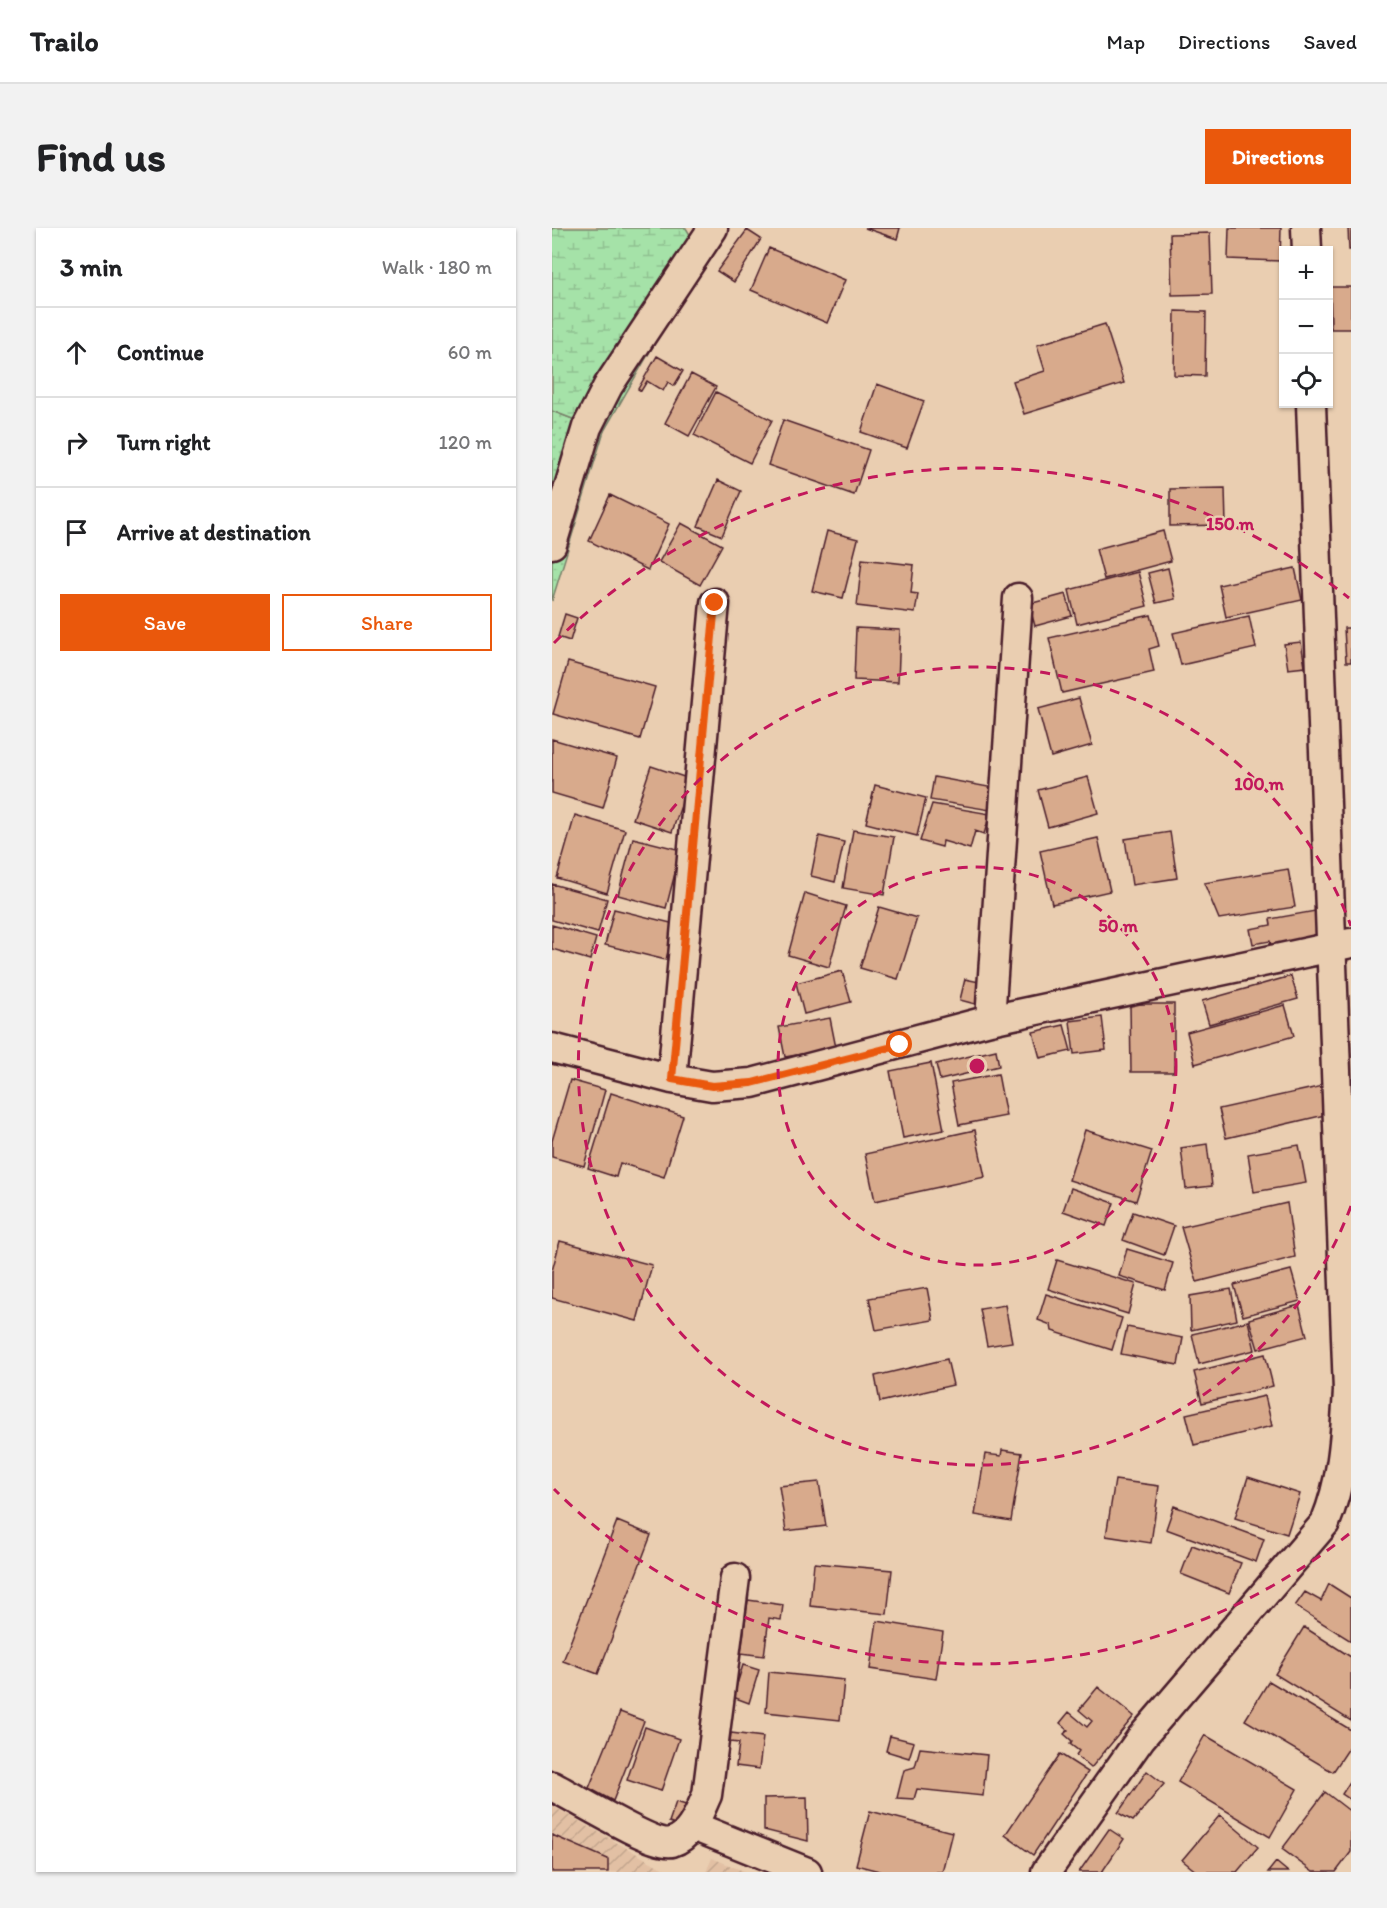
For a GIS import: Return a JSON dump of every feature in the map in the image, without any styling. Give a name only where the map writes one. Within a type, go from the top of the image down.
[{"type":"street","points":[[552,544],[587,427],[608,386],[713,228]]},
{"type":"street","points":[[1306,228],[1307,246]]},
{"type":"street","points":[[1046,1872],[1141,1738],[1324,1522],[1336,1495],[1344,1449],[1348,1391],[1341,944],[1311,408]]},
{"type":"street","points":[[990,1020],[1018,598]]},
{"type":"street","points":[[672,1079],[715,603]]},
{"type":"street","points":[[552,1048],[672,1079],[712,1086],[752,1083],[990,1020],[1341,944]]},
{"type":"street","points":[[552,1786],[643,1835],[663,1843],[673,1842],[693,1827],[707,1795],[735,1578]]},
{"type":"street","points":[[693,1827],[807,1872]]},
{"type":"shaded area","points":[[552,1806],[669,1872],[552,1872]]},
{"type":"shaded area","points":[[712,1858],[746,1872],[706,1872]]},
{"type":"green space","points":[[552,228],[686,228],[704,258],[604,431],[552,411]]},
{"type":"green space","points":[[552,411],[604,431],[552,601]]},
{"type":"building","points":[[865,228],[900,228],[897,239]]},
{"type":"building","points":[[1229,228],[1281,228],[1279,261],[1228,259]]},
{"type":"building","points":[[1348,228],[1351,228],[1351,250],[1349,250]]},
{"type":"building","points":[[747,230],[761,239],[734,282],[717,271]]},
{"type":"building","points":[[1210,233],[1212,294],[1172,295],[1170,234]]},
{"type":"building","points":[[769,248],[845,280],[827,323],[751,290]]},
{"type":"building","points":[[1333,287],[1351,287],[1351,329],[1333,329]]},
{"type":"building","points":[[1175,311],[1206,312],[1205,376],[1174,375]]},
{"type":"building","points":[[1105,324],[1124,383],[1024,414],[1013,381],[1045,371],[1037,345]]},
{"type":"building","points":[[657,356],[683,371],[674,386],[668,382],[663,391],[647,381],[641,391],[638,389]]},
{"type":"building","points":[[691,374],[716,387],[689,436],[665,423]]},
{"type":"building","points":[[877,384],[924,401],[907,448],[861,432]]},
{"type":"building","points":[[716,392],[772,420],[750,463],[694,435]]},
{"type":"building","points":[[783,420],[869,450],[854,495],[768,465]]},
{"type":"building","points":[[718,480],[741,491],[722,536],[698,526]]},
{"type":"building","points":[[1225,488],[1226,525],[1170,526],[1170,489]]},
{"type":"building","points":[[610,495],[669,524],[648,570],[589,541]]},
{"type":"building","points":[[681,523],[722,545],[700,585],[659,562]]},
{"type":"building","points":[[827,531],[858,539],[843,598],[812,591]]},
{"type":"building","points":[[1163,531],[1171,561],[1104,579],[1096,549]]},
{"type":"building","points":[[862,559],[914,565],[911,593],[918,594],[915,613],[857,606]]},
{"type":"building","points":[[1168,568],[1175,599],[1156,603],[1148,573]]},
{"type":"building","points":[[1295,568],[1302,600],[1226,617],[1219,585]]},
{"type":"building","points":[[1138,572],[1147,606],[1077,624],[1069,590]]},
{"type":"building","points":[[1066,594],[1072,616],[1035,626],[1029,604]]},
{"type":"building","points":[[565,614],[577,618],[570,641],[558,637]]},
{"type":"building","points":[[1151,615],[1159,646],[1149,649],[1154,672],[1062,693],[1049,638]]},
{"type":"building","points":[[1249,616],[1256,648],[1181,665],[1173,633]]},
{"type":"building","points":[[856,628],[900,630],[898,682],[854,680]]},
{"type":"building","points":[[1344,628],[1351,628],[1351,662],[1346,662]]},
{"type":"building","points":[[1301,642],[1305,667],[1288,669],[1284,644]]},
{"type":"building","points":[[568,662],[655,687],[640,739],[553,714]]},
{"type":"building","points":[[1079,698],[1092,745],[1051,757],[1038,709]]},
{"type":"building","points":[[552,739],[617,758],[603,808],[552,793]]},
{"type":"building","points":[[651,766],[690,779],[672,832],[633,819]]},
{"type":"building","points":[[934,777],[994,788],[990,810],[930,800]]},
{"type":"building","points":[[1088,777],[1098,813],[1048,827],[1038,790]]},
{"type":"building","points":[[875,785],[926,798],[917,836],[866,823]]},
{"type":"building","points":[[932,804],[990,814],[984,834],[975,831],[970,849],[943,841],[942,847],[920,841]]},
{"type":"building","points":[[575,815],[625,830],[607,893],[557,878]]},
{"type":"building","points":[[853,830],[894,837],[884,895],[843,888]]},
{"type":"building","points":[[1170,832],[1177,878],[1132,885],[1125,839]]},
{"type":"building","points":[[819,836],[844,842],[835,882],[811,876]]},
{"type":"building","points":[[633,838],[681,850],[666,908],[618,895]]},
{"type":"building","points":[[1098,838],[1110,891],[1052,904],[1040,851]]},
{"type":"building","points":[[1288,869],[1295,907],[1219,919],[1204,883]]},
{"type":"building","points":[[552,884],[607,899],[598,933],[552,920]]},
{"type":"building","points":[[805,893],[846,906],[829,967],[788,955]]},
{"type":"building","points":[[879,907],[917,918],[898,979],[860,968]]},
{"type":"building","points":[[614,909],[675,924],[666,960],[605,945]]},
{"type":"building","points":[[1315,911],[1320,936],[1271,945],[1270,941],[1253,944],[1250,929],[1271,925],[1270,919]]},
{"type":"building","points":[[552,925],[596,938],[590,960],[552,949]]},
{"type":"building","points":[[842,971],[851,1002],[804,1014],[796,983]]},
{"type":"building","points":[[1291,976],[1298,999],[1209,1024],[1202,1001]]},
{"type":"building","points":[[965,979],[984,983],[979,1005],[960,1000]]},
{"type":"building","points":[[1130,1004],[1174,1004],[1174,1072],[1131,1072]]},
{"type":"building","points":[[1285,1005],[1294,1036],[1195,1064],[1187,1032]]},
{"type":"building","points":[[1102,1017],[1106,1050],[1074,1054],[1070,1021]]},
{"type":"building","points":[[830,1018],[836,1048],[785,1057],[779,1027]]},
{"type":"building","points":[[1064,1025],[1071,1051],[1040,1058],[1033,1032]]},
{"type":"building","points":[[996,1050],[999,1066],[940,1080],[936,1064]]},
{"type":"building","points":[[931,1063],[944,1130],[903,1138],[890,1071]]},
{"type":"building","points":[[998,1074],[1006,1116],[959,1125],[951,1083]]},
{"type":"building","points":[[570,1080],[605,1090],[584,1166],[552,1157],[552,1141]]},
{"type":"building","points":[[1323,1086],[1329,1114],[1226,1138],[1219,1109]]},
{"type":"building","points":[[611,1093],[683,1116],[664,1177],[620,1163],[616,1177],[588,1168]]},
{"type":"building","points":[[975,1130],[985,1177],[875,1201],[865,1154]]},
{"type":"building","points":[[1085,1130],[1152,1151],[1136,1201],[1069,1180]]},
{"type":"building","points":[[1207,1144],[1212,1186],[1186,1189],[1181,1148]]},
{"type":"building","points":[[1299,1145],[1306,1183],[1254,1192],[1248,1154]]},
{"type":"building","points":[[1071,1188],[1114,1203],[1106,1226],[1063,1211]]},
{"type":"building","points":[[1287,1203],[1295,1257],[1197,1282],[1181,1227]]},
{"type":"building","points":[[1133,1212],[1174,1226],[1164,1255],[1123,1240]]},
{"type":"building","points":[[560,1241],[652,1265],[637,1321],[552,1298],[552,1271]]},
{"type":"building","points":[[1127,1249],[1173,1263],[1165,1290],[1119,1276]]},
{"type":"building","points":[[1057,1260],[1136,1284],[1128,1314],[1048,1289]]},
{"type":"building","points":[[1291,1270],[1300,1301],[1243,1316],[1234,1285]]},
{"type":"building","points":[[927,1288],[933,1320],[876,1330],[869,1298]]},
{"type":"building","points":[[1231,1289],[1237,1320],[1191,1330],[1190,1296]]},
{"type":"building","points":[[1046,1294],[1122,1318],[1112,1350],[1052,1331],[1051,1325],[1038,1320]]},
{"type":"building","points":[[1005,1305],[1012,1342],[987,1346],[980,1309]]},
{"type":"building","points":[[1299,1305],[1307,1336],[1258,1349],[1249,1319]]},
{"type":"building","points":[[1248,1321],[1255,1350],[1199,1364],[1192,1334]]},
{"type":"building","points":[[1127,1327],[1183,1338],[1178,1365],[1121,1354]]},
{"type":"building","points":[[1265,1354],[1273,1386],[1202,1403],[1194,1372]]},
{"type":"building","points":[[947,1359],[953,1385],[880,1402],[875,1376]]},
{"type":"building","points":[[1265,1396],[1272,1426],[1194,1445],[1186,1414]]},
{"type":"building","points":[[1002,1450],[1022,1453],[1011,1521],[975,1515],[985,1454],[1001,1456]]},
{"type":"building","points":[[1248,1477],[1300,1494],[1287,1534],[1235,1518]]},
{"type":"building","points":[[1115,1480],[1159,1486],[1151,1543],[1106,1536]]},
{"type":"building","points":[[819,1482],[826,1526],[786,1531],[779,1486]]},
{"type":"building","points":[[1174,1506],[1264,1539],[1256,1562],[1166,1529]]},
{"type":"building","points":[[617,1521],[651,1535],[598,1674],[563,1661]]},
{"type":"building","points":[[1192,1545],[1241,1563],[1229,1593],[1181,1574]]},
{"type":"building","points":[[814,1563],[892,1570],[887,1614],[810,1606]]},
{"type":"building","points":[[1329,1584],[1351,1598],[1351,1641],[1295,1606],[1305,1592],[1321,1601]]},
{"type":"building","points":[[748,1600],[783,1605],[781,1620],[769,1618],[764,1656],[741,1653]]},
{"type":"building","points":[[877,1621],[943,1632],[936,1679],[870,1669]]},
{"type":"building","points":[[1304,1627],[1351,1657],[1351,1721],[1275,1674]]},
{"type":"building","points":[[743,1665],[759,1670],[749,1703],[733,1697]]},
{"type":"building","points":[[769,1672],[844,1680],[840,1720],[766,1712]]},
{"type":"building","points":[[1269,1681],[1351,1730],[1351,1745],[1333,1772],[1245,1720]]},
{"type":"building","points":[[1098,1687],[1134,1716],[1091,1768],[1076,1755],[1079,1751],[1070,1744],[1072,1741],[1064,1734],[1068,1730],[1060,1723],[1069,1712],[1087,1727],[1092,1721],[1079,1710]]},
{"type":"building","points":[[620,1712],[644,1721],[613,1801],[589,1788]]},
{"type":"building","points":[[645,1727],[679,1739],[661,1791],[627,1780]]},
{"type":"building","points":[[731,1733],[763,1737],[759,1769],[736,1766],[739,1743],[730,1742]]},
{"type":"building","points":[[1205,1735],[1297,1789],[1270,1837],[1178,1782]]},
{"type":"building","points":[[890,1736],[914,1742],[909,1758],[886,1751]]},
{"type":"building","points":[[920,1748],[987,1755],[983,1796],[917,1789],[914,1799],[897,1798],[904,1770],[915,1767]]},
{"type":"building","points":[[1060,1754],[1088,1772],[1033,1855],[1005,1835]]},
{"type":"building","points":[[1147,1771],[1164,1784],[1133,1821],[1118,1813]]},
{"type":"building","points":[[1351,1780],[1351,1800],[1342,1794]]},
{"type":"building","points":[[1325,1792],[1351,1812],[1351,1852],[1336,1872],[1313,1872],[1282,1849]]},
{"type":"building","points":[[807,1797],[808,1841],[764,1830],[764,1798]]},
{"type":"building","points":[[676,1802],[686,1805],[679,1825],[669,1822]]},
{"type":"building","points":[[870,1811],[952,1832],[942,1872],[883,1872],[856,1865]]},
{"type":"building","points":[[1220,1815],[1258,1847],[1237,1872],[1197,1872],[1182,1860]]},
{"type":"building","points":[[1109,1829],[1124,1839],[1102,1872],[1079,1872]]},
{"type":"building","points":[[552,1835],[608,1859],[608,1872],[552,1872]]},
{"type":"building","points":[[1276,1862],[1288,1872],[1268,1872]]},
{"type":"route","points":[[715,603],[672,1079],[712,1086],[752,1083],[900,1045]]}]
